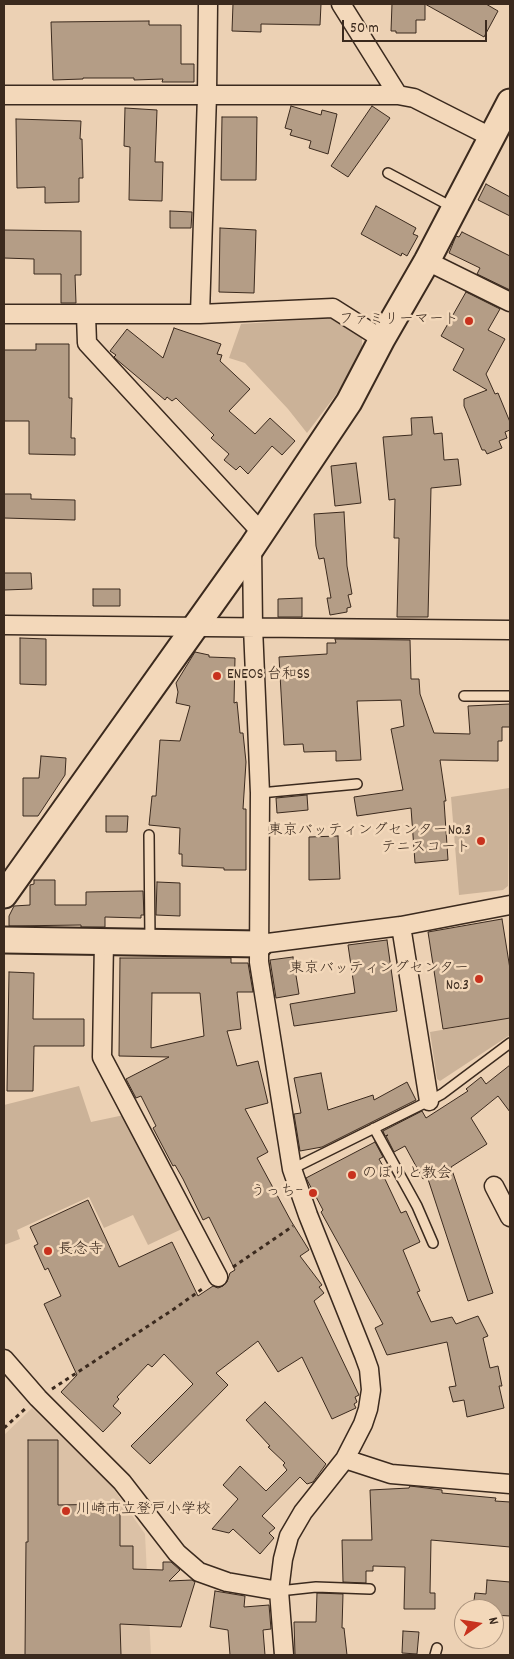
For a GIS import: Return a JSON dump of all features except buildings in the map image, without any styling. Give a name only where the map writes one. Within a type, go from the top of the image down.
[{"type":"street","points":[[200,314],[208,4]]},
{"type":"street","points":[[341,4],[398,95]]},
{"type":"street","points":[[4,95],[398,95],[414,98],[491,137]]},
{"type":"street","points":[[4,896],[256,539],[349,402],[382,339],[427,261],[510,102]]},
{"type":"street","points":[[427,261],[510,302]]},
{"type":"street","points":[[4,314],[200,314],[333,308],[382,339]]},
{"type":"street","points":[[86,315],[87,343],[256,539],[252,627],[260,793],[260,962],[292,1169],[308,1216],[369,1370],[371,1390],[363,1424],[345,1458],[303,1512],[289,1536],[283,1558],[279,1591],[284,1655]]},
{"type":"street","points":[[4,625],[510,630]]},
{"type":"street","points":[[4,940],[260,944],[401,926],[510,905]]},
{"type":"street","points":[[401,926],[429,1101]]},
{"type":"street","points":[[104,942],[102,1057],[218,1277]]},
{"type":"street","points":[[494,1186],[510,1217]]},
{"type":"street","points":[[4,1359],[38,1398],[122,1482],[177,1553],[199,1572],[227,1582],[279,1591]]},
{"type":"street","points":[[345,1458],[391,1474],[510,1484]]},
{"type":"lane","points":[[388,173],[454,209]]},
{"type":"lane","points":[[464,696],[510,696]]},
{"type":"lane","points":[[260,793],[357,784]]},
{"type":"lane","points":[[149,835],[150,941]]},
{"type":"lane","points":[[292,1169],[442,1094],[510,1043]]},
{"type":"lane","points":[[374,1128],[417,1206],[433,1243]]},
{"type":"lane","points":[[279,1591],[316,1587],[370,1589]]},
{"type":"path","points":[[4,1428],[38,1398],[174,1309],[308,1216]]},
{"type":"shaded area","points":[[332,318],[362,338],[362,352],[335,396],[307,433],[288,409],[245,363],[229,358],[241,324]]},
{"type":"shaded area","name":"東京バッティングセンターNo.3 テニスコート","points":[[509,788],[508,886],[503,890],[459,895],[451,797]]},
{"type":"shaded area","points":[[510,1018],[510,1035],[440,1081],[437,1079],[430,1032]]},
{"type":"shaded area","points":[[79,1086],[91,1122],[124,1115],[184,1228],[148,1245],[133,1215],[104,1228],[89,1197],[17,1230],[20,1239],[4,1245],[4,1105]]},
{"type":"shaded area","name":"川崎市立登戸小学校","points":[[32,1408],[113,1488],[145,1534],[151,1655],[4,1655],[4,1435]]},
{"type":"place","name":"ファミリーマート","points":[[469,321]]},
{"type":"place","name":"ENEOS 台和SS","points":[[217,676]]},
{"type":"place","name":"東京バッティングセンターNo.3 テニスコート","points":[[481,841]]},
{"type":"place","name":"東京バッティングセンター No.3","points":[[479,979]]},
{"type":"place","name":"のぼりと教会","points":[[352,1175]]},
{"type":"place","name":"うっちｰ","points":[[313,1193]]},
{"type":"place","name":"長念寺","points":[[48,1251]]},
{"type":"place","name":"川崎市立登戸小学校","points":[[66,1511]]}]
